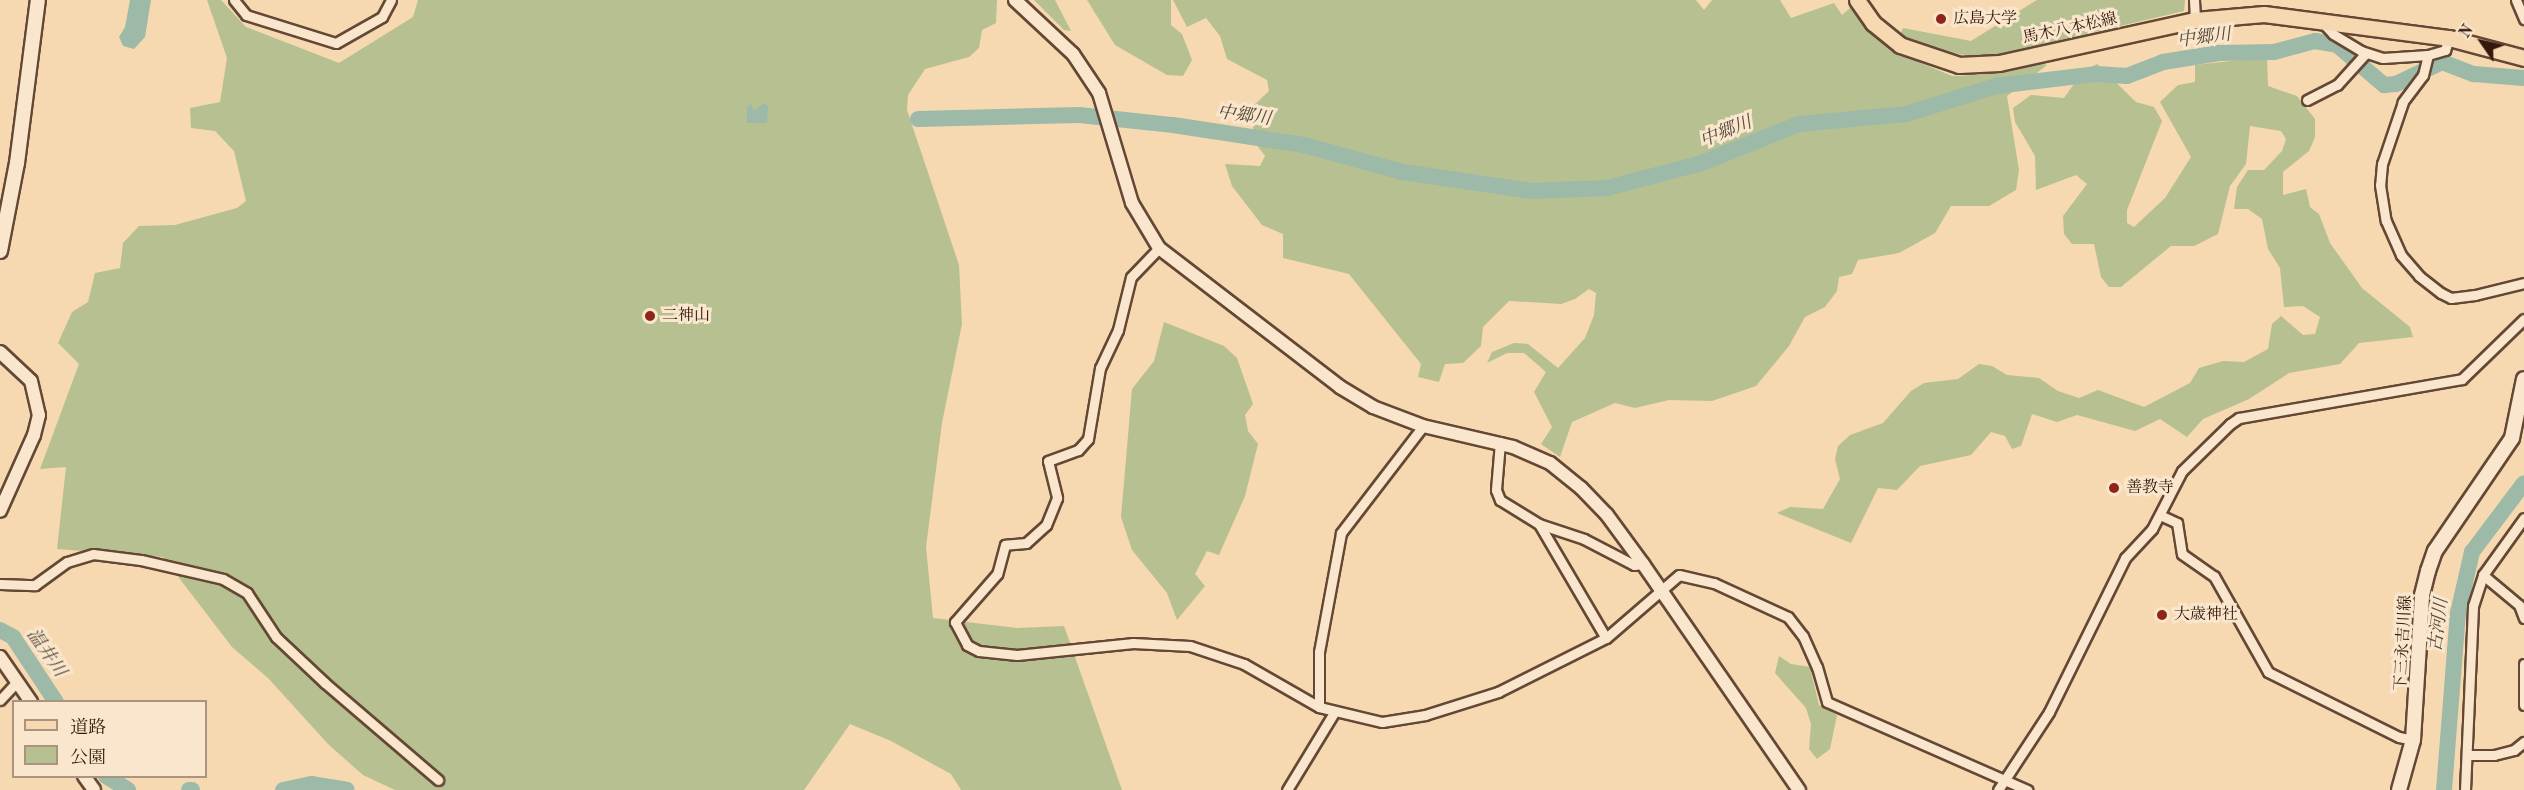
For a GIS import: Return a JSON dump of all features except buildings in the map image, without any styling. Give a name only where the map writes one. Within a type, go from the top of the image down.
[{"type":"main road","points":[[0,251],[17,163],[38,0]]},
{"type":"main road","name":"馬木八本松線","points":[[1857,0],[1873,23],[1900,45],[1959,65],[1999,63],[2195,20],[2264,14],[2449,38],[2497,48],[2524,58]]},
{"type":"main road","name":"下三永吉川線","points":[[2399,790],[2413,740],[2422,595],[2428,571],[2434,552],[2512,438],[2524,379]]},
{"type":"street","points":[[234,0],[246,15],[336,43],[382,17],[391,0]]},
{"type":"street","points":[[1015,0],[1073,54],[1099,93],[1132,203],[1159,248],[1340,387],[1373,407],[1423,426],[1500,442],[1550,463],[1581,488],[1607,514],[1799,790]]},
{"type":"street","points":[[2194,0],[2195,20]]},
{"type":"street","points":[[2516,0],[2524,19]]},
{"type":"street","points":[[2322,22],[2360,60]]},
{"type":"street","points":[[2307,100],[2331,89],[2360,60],[2427,59],[2445,50],[2449,38]]},
{"type":"street","points":[[2427,59],[2422,75],[2403,102],[2382,164],[2381,201],[2401,255],[2419,276],[2451,298],[2524,283]]},
{"type":"street","points":[[1159,248],[1131,277],[1118,330],[1100,368],[1088,439],[1078,450],[1048,461],[1057,498],[1046,525],[1026,543],[1005,545],[998,574],[955,622],[968,645],[997,654],[1054,654],[1133,643],[1190,646],[1244,664],[1319,707],[1382,722],[1425,715],[1498,692],[1606,638],[1679,575],[1714,583],[1788,617],[1812,657],[1827,702],[2006,778],[2027,790]]},
{"type":"street","points":[[1998,790],[2049,712],[2125,558],[2160,514],[2182,471],[2239,418],[2462,379],[2524,319]]},
{"type":"street","points":[[0,352],[31,381],[39,415],[34,435],[0,511]]},
{"type":"street","points":[[1319,707],[1319,652],[1341,533],[1423,426]]},
{"type":"street","points":[[1500,442],[1496,490],[1500,500],[1539,524],[1584,539],[1634,565],[1643,564]]},
{"type":"street","points":[[2160,514],[2177,523],[2182,554],[2214,576],[2268,672],[2399,737],[2413,740]]},
{"type":"street","points":[[2465,790],[2473,606],[2483,575],[2524,518]]},
{"type":"street","points":[[1539,524],[1606,638]]},
{"type":"street","points":[[0,584],[35,585],[67,562],[93,554],[141,560],[223,579],[247,593],[276,637],[324,682],[438,780]]},
{"type":"street","points":[[2483,575],[2519,605],[2524,618]]},
{"type":"street","points":[[0,657],[30,700]]},
{"type":"street","points":[[2524,664],[2524,705]]},
{"type":"street","points":[[0,700],[17,682]]},
{"type":"street","points":[[1287,790],[1335,711]]},
{"type":"street","points":[[2467,755],[2494,755],[2514,750],[2524,742]]},
{"type":"street","points":[[85,778],[94,790]]},
{"type":"green space","points":[[207,0],[221,0],[246,27],[339,63],[413,17],[418,0],[997,0],[996,23],[982,30],[979,48],[969,57],[925,69],[908,95],[907,110],[959,265],[962,324],[942,423],[926,547],[933,618],[1017,628],[1064,626],[1122,790],[961,790],[951,774],[891,741],[850,724],[804,790],[395,790],[363,775],[329,745],[268,678],[232,647],[163,557],[57,549],[66,467],[40,469],[79,364],[58,343],[72,312],[88,302],[95,273],[120,268],[123,243],[139,226],[175,225],[237,208],[246,201],[234,151],[215,131],[191,128],[190,108],[220,102],[227,58]]},
{"type":"green space","points":[[1034,0],[1055,0],[1071,31],[1064,30]]},
{"type":"green space","points":[[1087,0],[1171,0],[1171,25],[1182,34],[1192,60],[1183,76],[1167,75],[1115,45]]},
{"type":"green space","points":[[1173,0],[1696,0],[1704,10],[1712,0],[1780,0],[1791,18],[1834,3],[1842,15],[1850,8],[1872,34],[1900,54],[1952,76],[1976,75],[2031,61],[2047,65],[2007,96],[2019,170],[2016,190],[1989,206],[1951,206],[1935,233],[1899,253],[1858,260],[1852,274],[1839,277],[1837,291],[1825,307],[1805,317],[1789,346],[1756,386],[1712,401],[1669,400],[1635,408],[1615,403],[1572,422],[1560,457],[1541,444],[1552,427],[1534,392],[1546,372],[1524,353],[1507,353],[1487,363],[1492,352],[1514,343],[1528,344],[1558,368],[1585,338],[1594,315],[1596,293],[1589,289],[1575,299],[1561,304],[1509,301],[1483,327],[1481,346],[1463,363],[1445,364],[1439,382],[1418,377],[1421,364],[1349,274],[1283,258],[1283,234],[1262,225],[1232,186],[1225,164],[1260,166],[1265,156],[1256,144],[1250,109],[1269,91],[1267,80],[1227,59],[1220,36],[1206,18],[1187,27]]},
{"type":"green space","points":[[2037,0],[2185,0],[2184,11],[1997,55],[1979,57],[1932,50],[1900,35],[1903,28],[1971,41]]},
{"type":"green space","points":[[2267,57],[2268,86],[2297,96],[2315,119],[2315,137],[2309,151],[2283,172],[2283,195],[2306,189],[2310,207],[2319,214],[2330,243],[2362,288],[2410,327],[2413,337],[2359,343],[2340,364],[2289,373],[2249,399],[2203,419],[2187,437],[2160,419],[2135,431],[2077,415],[2057,422],[2032,414],[2021,446],[2012,449],[2005,436],[1991,432],[1971,455],[1920,466],[1897,490],[1878,488],[1851,543],[1777,513],[1790,507],[1823,509],[1840,479],[1835,459],[1838,446],[1850,435],[1883,423],[1911,391],[1924,383],[1958,379],[1979,364],[1992,366],[2007,375],[2039,378],[2058,391],[2079,398],[2098,390],[2144,407],[2190,383],[2199,368],[2223,361],[2244,362],[2268,349],[2272,324],[2281,316],[2303,335],[2315,334],[2320,317],[2303,306],[2284,307],[2280,268],[2268,249],[2262,219],[2248,209],[2234,209],[2237,187],[2248,170],[2264,170],[2282,151],[2286,139],[2281,131],[2250,126],[2246,164],[2230,186],[2218,234],[2194,246],[2171,246],[2121,287],[2109,287],[2101,277],[2094,244],[2072,244],[2064,234],[2063,216],[2087,184],[2076,175],[2036,190],[2035,156],[2015,122],[2013,108],[2031,95],[2064,98],[2083,71],[2097,64],[2136,102],[2154,107],[2162,121],[2127,210],[2127,223],[2134,227],[2165,198],[2191,157],[2160,102],[2178,85],[2195,82],[2195,65]]},
{"type":"green space","points":[[1164,322],[1224,346],[1237,358],[1253,404],[1245,415],[1248,431],[1258,444],[1245,496],[1219,555],[1207,551],[1195,574],[1205,586],[1177,620],[1167,593],[1132,550],[1121,517],[1132,389],[1154,361]]},
{"type":"green space","points":[[1779,656],[1791,664],[1810,667],[1819,705],[1837,715],[1830,749],[1817,759],[1809,749],[1811,724],[1806,708],[1775,673]]},
{"type":"shaded area","points":[[130,0],[151,0],[145,37],[134,49],[123,46],[119,37],[125,27]]},
{"type":"shaded area","points":[[764,103],[768,106],[767,123],[747,123],[747,107],[751,104],[754,111]]},
{"type":"waterway","name":"中郷川","points":[[918,119],[1079,115],[1173,125],[1304,145],[1402,172],[1533,191],[1607,188],[1702,163],[1799,124],[1906,114],[1996,86],[2097,74],[2127,76],[2163,62],[2219,53],[2274,52],[2315,41],[2337,45],[2384,85],[2396,84],[2442,62],[2474,74],[2524,78]]},
{"type":"waterway","name":"古河川","points":[[2444,790],[2458,613],[2472,552],[2524,483]]},
{"type":"waterway","name":"温井川","points":[[0,630],[13,637],[55,700]]},
{"type":"waterway","name":"温井川","points":[[109,778],[128,790]]},
{"type":"waterway","name":"温井川","points":[[283,790],[311,784],[347,790]]},
{"type":"place","name":"広島大学","points":[[1941,19]]},
{"type":"place","name":"二神山","points":[[650,316]]},
{"type":"place","name":"善教寺","points":[[2114,488]]},
{"type":"place","name":"大歳神社","points":[[2162,615]]}]
